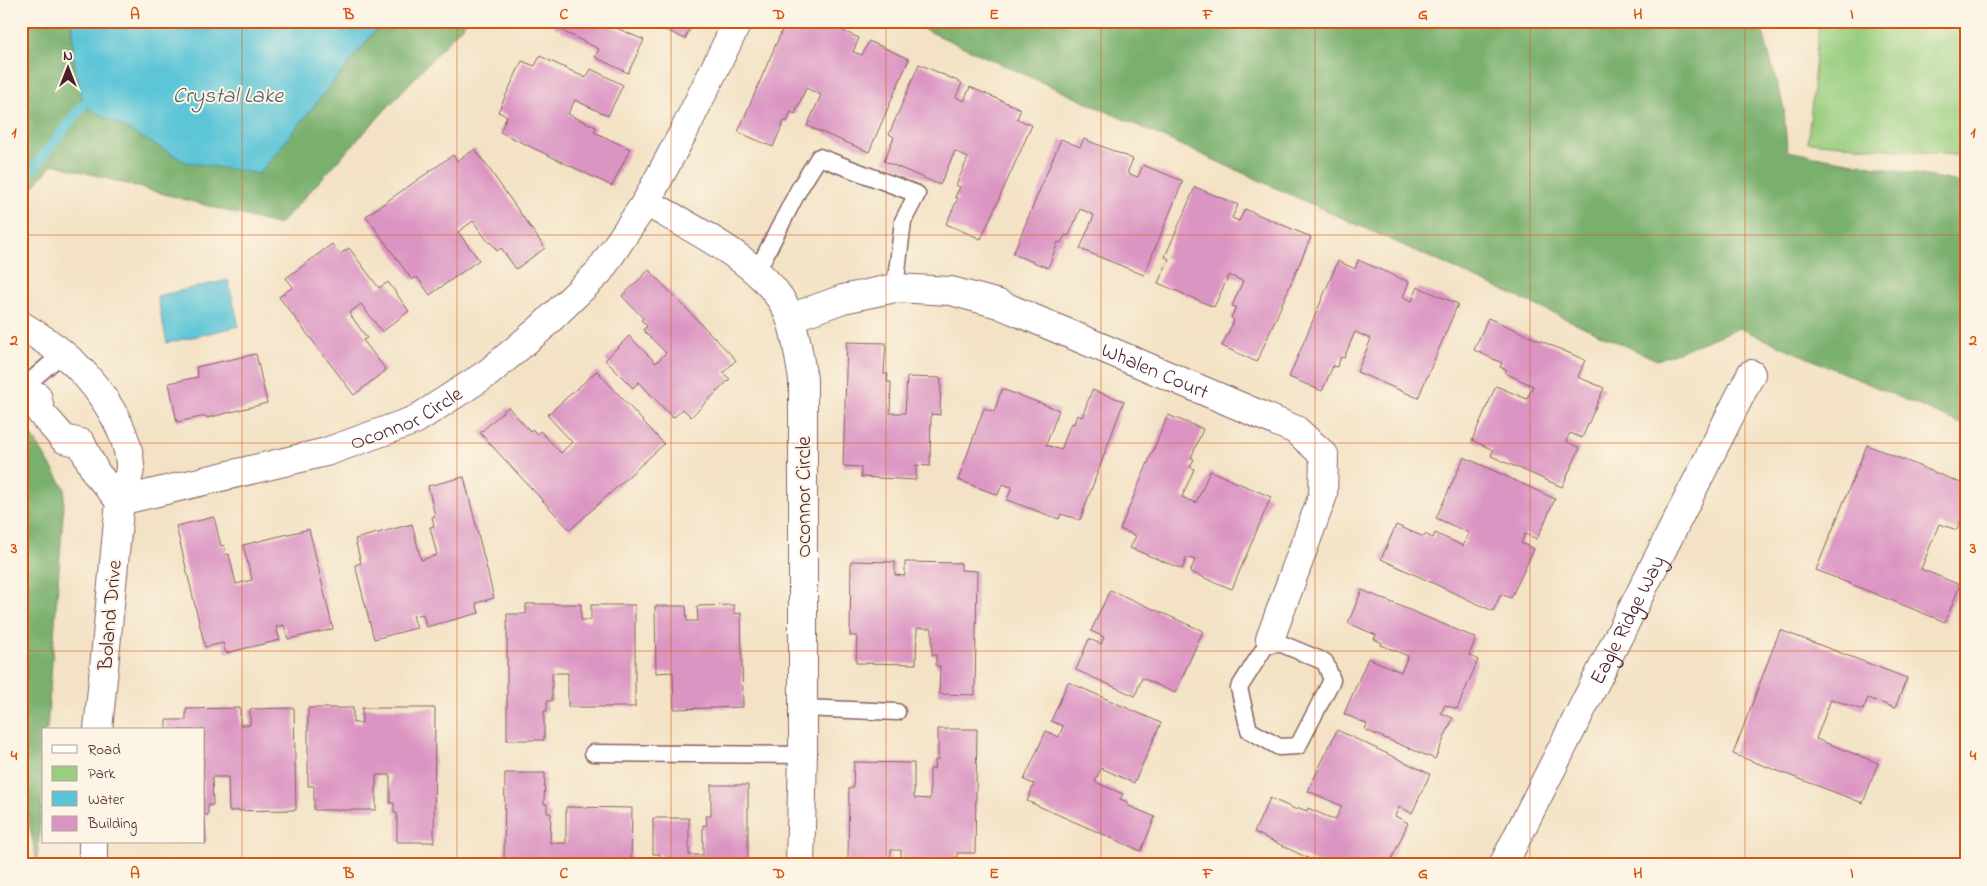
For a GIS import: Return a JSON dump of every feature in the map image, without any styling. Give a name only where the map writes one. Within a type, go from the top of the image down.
[{"type":"street","name":"Oconnor Circle","points":[[120,501],[326,452],[415,420],[488,373],[540,329],[600,272],[646,202],[684,131],[738,21]]},
{"type":"street","name":"Oconnor Circle","points":[[646,202],[712,241],[757,271],[776,292],[790,318],[803,379],[803,755],[800,865]]},
{"type":"street","name":"Whalen Court","points":[[790,318],[843,299],[895,288],[950,290],[999,304],[1296,430],[1324,455],[1323,496],[1270,639]]},
{"type":"street","name":"Boland Drive","points":[[21,325],[63,353],[90,380],[106,403],[125,437],[131,466],[120,501],[98,728]]},
{"type":"street","name":"Eagle Ridge Way","points":[[1503,865],[1752,374]]},
{"type":"street","points":[[28,386],[54,398],[66,411],[80,430],[81,443],[96,473],[120,501]]},
{"type":"street","points":[[93,844],[93,865]]},
{"type":"lane","points":[[757,271],[799,188],[819,157],[917,194],[903,222],[895,288]]},
{"type":"lane","points":[[28,386],[63,353]]},
{"type":"lane","points":[[1270,639],[1325,662],[1332,680],[1298,746],[1279,747],[1249,730],[1239,688],[1270,639]]},
{"type":"lane","points":[[803,708],[897,712]]},
{"type":"lane","points":[[593,754],[803,755]]},
{"type":"green space","points":[[21,21],[73,21],[73,56],[258,174],[383,21],[467,21],[279,225],[53,164],[21,201]]},
{"type":"green space","points":[[906,21],[1760,21],[1784,109],[1787,151],[1966,183],[1966,426],[1739,328],[1657,360]]},
{"type":"green space","points":[[1819,21],[1966,21],[1966,156],[1808,142]]},
{"type":"green space","points":[[21,423],[30,432],[65,489],[47,728],[42,728],[42,798],[37,865],[21,777]]},
{"type":"water","name":"Crystal Lake","points":[[73,21],[383,21],[259,174],[186,162],[83,105],[73,56]]},
{"type":"water","points":[[228,280],[239,326],[167,343],[157,296]]},
{"type":"building","points":[[557,21],[614,21],[612,26],[644,40],[628,73],[595,57],[599,49],[554,27]]},
{"type":"building","points":[[649,21],[693,21],[685,39]]},
{"type":"building","points":[[786,21],[797,21],[804,24],[806,21],[820,21],[859,38],[853,52],[862,55],[869,41],[909,59],[869,152],[807,126],[821,95],[806,88],[795,114],[791,112],[787,122],[784,121],[773,147],[738,132]]},
{"type":"building","points":[[540,56],[586,78],[591,69],[623,85],[608,116],[575,100],[568,114],[596,127],[594,132],[630,149],[612,186],[500,132],[507,116],[498,112],[522,61],[535,66]]},
{"type":"building","points":[[919,64],[962,83],[956,97],[964,101],[970,87],[1021,109],[1017,119],[1032,125],[981,239],[946,224],[958,198],[955,197],[960,187],[956,185],[968,158],[955,151],[940,185],[884,161],[894,137],[889,134]]},
{"type":"building","points":[[1061,139],[1080,147],[1084,139],[1133,159],[1127,173],[1138,177],[1143,165],[1183,181],[1144,275],[1080,249],[1094,215],[1080,209],[1069,236],[1065,235],[1061,243],[1058,242],[1048,268],[1013,254]]},
{"type":"building","points":[[475,149],[545,248],[516,269],[501,248],[497,251],[473,221],[458,232],[479,260],[430,295],[417,277],[412,280],[366,216],[453,155],[457,161]]},
{"type":"building","points":[[1195,187],[1238,205],[1232,218],[1239,221],[1245,209],[1311,237],[1257,362],[1222,346],[1234,320],[1231,318],[1236,307],[1232,306],[1243,281],[1229,275],[1214,307],[1158,283],[1169,259],[1165,257]]},
{"type":"building","points":[[332,244],[340,254],[349,248],[379,288],[388,282],[409,311],[382,332],[361,304],[349,313],[367,338],[363,340],[386,370],[354,395],[279,297],[293,287],[286,278]]},
{"type":"building","points":[[1358,260],[1409,282],[1403,297],[1412,301],[1418,287],[1458,304],[1418,398],[1357,372],[1371,339],[1355,332],[1344,358],[1341,357],[1337,367],[1333,366],[1322,391],[1289,377],[1338,261],[1355,269]]},
{"type":"building","points":[[649,270],[736,360],[723,373],[730,379],[691,417],[683,409],[673,418],[639,382],[633,388],[605,360],[629,336],[656,363],[666,353],[643,330],[647,326],[641,320],[643,318],[622,296]]},
{"type":"building","points":[[1488,318],[1585,360],[1578,377],[1604,388],[1582,438],[1570,433],[1566,441],[1580,448],[1562,487],[1491,456],[1493,450],[1472,440],[1496,386],[1527,399],[1533,386],[1505,373],[1507,370],[1500,367],[1502,363],[1474,350]]},
{"type":"building","points":[[847,342],[886,343],[884,374],[888,374],[887,382],[891,382],[890,413],[905,413],[907,377],[941,378],[940,415],[931,414],[930,466],[916,465],[916,480],[861,477],[861,467],[843,466]]},
{"type":"building","points":[[256,354],[267,403],[207,418],[206,416],[177,422],[169,383],[198,377],[196,367]]},
{"type":"building","points":[[597,371],[664,444],[570,530],[480,433],[508,407],[530,431],[532,429],[537,434],[540,431],[561,453],[572,442],[547,415]]},
{"type":"building","points":[[1002,389],[1059,410],[1046,445],[1061,450],[1071,423],[1074,424],[1077,415],[1082,417],[1092,390],[1124,401],[1080,520],[1061,514],[1059,519],[1007,500],[1012,487],[1002,484],[998,495],[958,480],[984,408],[994,412]]},
{"type":"building","points":[[1168,415],[1203,429],[1191,458],[1194,459],[1190,467],[1194,469],[1182,497],[1196,503],[1210,471],[1271,497],[1232,589],[1190,572],[1195,560],[1187,557],[1182,569],[1130,548],[1136,536],[1120,529]]},
{"type":"building","points":[[1867,445],[1966,485],[1966,518],[1962,517],[1957,530],[1939,524],[1921,569],[1960,585],[1945,622],[1816,570]]},
{"type":"building","points":[[1464,457],[1555,499],[1537,539],[1525,534],[1521,543],[1534,549],[1511,598],[1501,594],[1493,611],[1381,559],[1396,525],[1424,537],[1425,534],[1433,538],[1435,533],[1463,546],[1469,533],[1436,518]]},
{"type":"building","points":[[464,477],[494,598],[476,603],[479,613],[426,627],[423,614],[413,616],[417,628],[374,639],[355,565],[361,563],[355,539],[412,524],[421,560],[437,555],[430,527],[434,526],[432,517],[435,516],[428,486]]},
{"type":"building","points":[[214,517],[221,546],[224,545],[226,555],[229,554],[236,584],[252,580],[243,545],[309,529],[333,629],[288,639],[284,625],[276,627],[280,640],[226,653],[223,643],[205,647],[176,526]]},
{"type":"building","points":[[851,561],[895,562],[895,575],[905,576],[905,562],[961,563],[961,570],[977,571],[975,695],[939,694],[940,666],[936,666],[936,655],[932,655],[932,628],[917,628],[916,664],[856,663],[857,636],[850,636]]},
{"type":"building","points":[[1110,590],[1203,631],[1175,693],[1142,678],[1135,696],[1076,670],[1089,639],[1101,644],[1104,637],[1091,631]]},
{"type":"building","points":[[1362,590],[1476,638],[1469,655],[1478,660],[1457,709],[1445,705],[1441,713],[1453,718],[1435,759],[1365,730],[1367,724],[1344,714],[1368,658],[1401,672],[1408,656],[1381,645],[1382,643],[1374,639],[1376,635],[1348,623]]},
{"type":"building","points":[[526,604],[581,604],[581,620],[591,620],[591,605],[635,605],[635,707],[568,707],[568,673],[552,673],[552,701],[547,701],[547,711],[544,711],[544,740],[507,740],[507,614],[526,614]]},
{"type":"building","points":[[734,605],[734,614],[741,613],[743,707],[674,709],[673,672],[656,673],[655,606],[686,606],[687,621],[698,621],[697,606]]},
{"type":"building","points":[[1780,630],[1907,678],[1895,708],[1868,698],[1863,710],[1831,699],[1816,739],[1878,763],[1863,803],[1733,754]]},
{"type":"building","points":[[1068,682],[1161,723],[1134,783],[1101,768],[1095,782],[1123,794],[1120,799],[1128,802],[1127,805],[1155,817],[1141,851],[1027,801],[1034,784],[1024,780],[1046,731],[1059,737],[1063,726],[1051,721]]},
{"type":"building","points":[[240,708],[240,725],[250,725],[250,709],[294,708],[296,810],[229,811],[228,777],[212,777],[213,805],[208,805],[208,815],[205,815],[205,728],[166,728],[166,720],[186,720],[186,709]]},
{"type":"building","points":[[308,708],[353,708],[353,723],[362,723],[362,708],[435,708],[434,842],[397,842],[397,813],[394,813],[394,803],[390,803],[390,775],[376,775],[376,810],[314,810],[314,786],[308,786]]},
{"type":"building","points":[[938,729],[977,729],[975,853],[957,853],[957,865],[901,864],[901,850],[891,850],[891,863],[848,862],[849,788],[853,788],[854,762],[914,763],[914,798],[930,799],[930,769],[934,769],[935,760],[938,760]]},
{"type":"building","points":[[1337,730],[1430,774],[1412,813],[1399,807],[1395,816],[1408,823],[1389,865],[1322,865],[1254,832],[1270,798],[1297,810],[1299,808],[1307,811],[1308,808],[1335,820],[1342,806],[1308,791]]},
{"type":"building","points":[[505,773],[545,773],[544,804],[547,804],[547,813],[551,813],[550,843],[566,843],[566,807],[632,808],[631,865],[504,865]]},
{"type":"building","points":[[711,785],[748,785],[748,865],[660,865],[660,854],[653,854],[653,818],[689,818],[689,855],[703,855],[703,825],[707,825],[706,816],[711,816]]},
{"type":"waterway","points":[[21,184],[83,105]]}]
